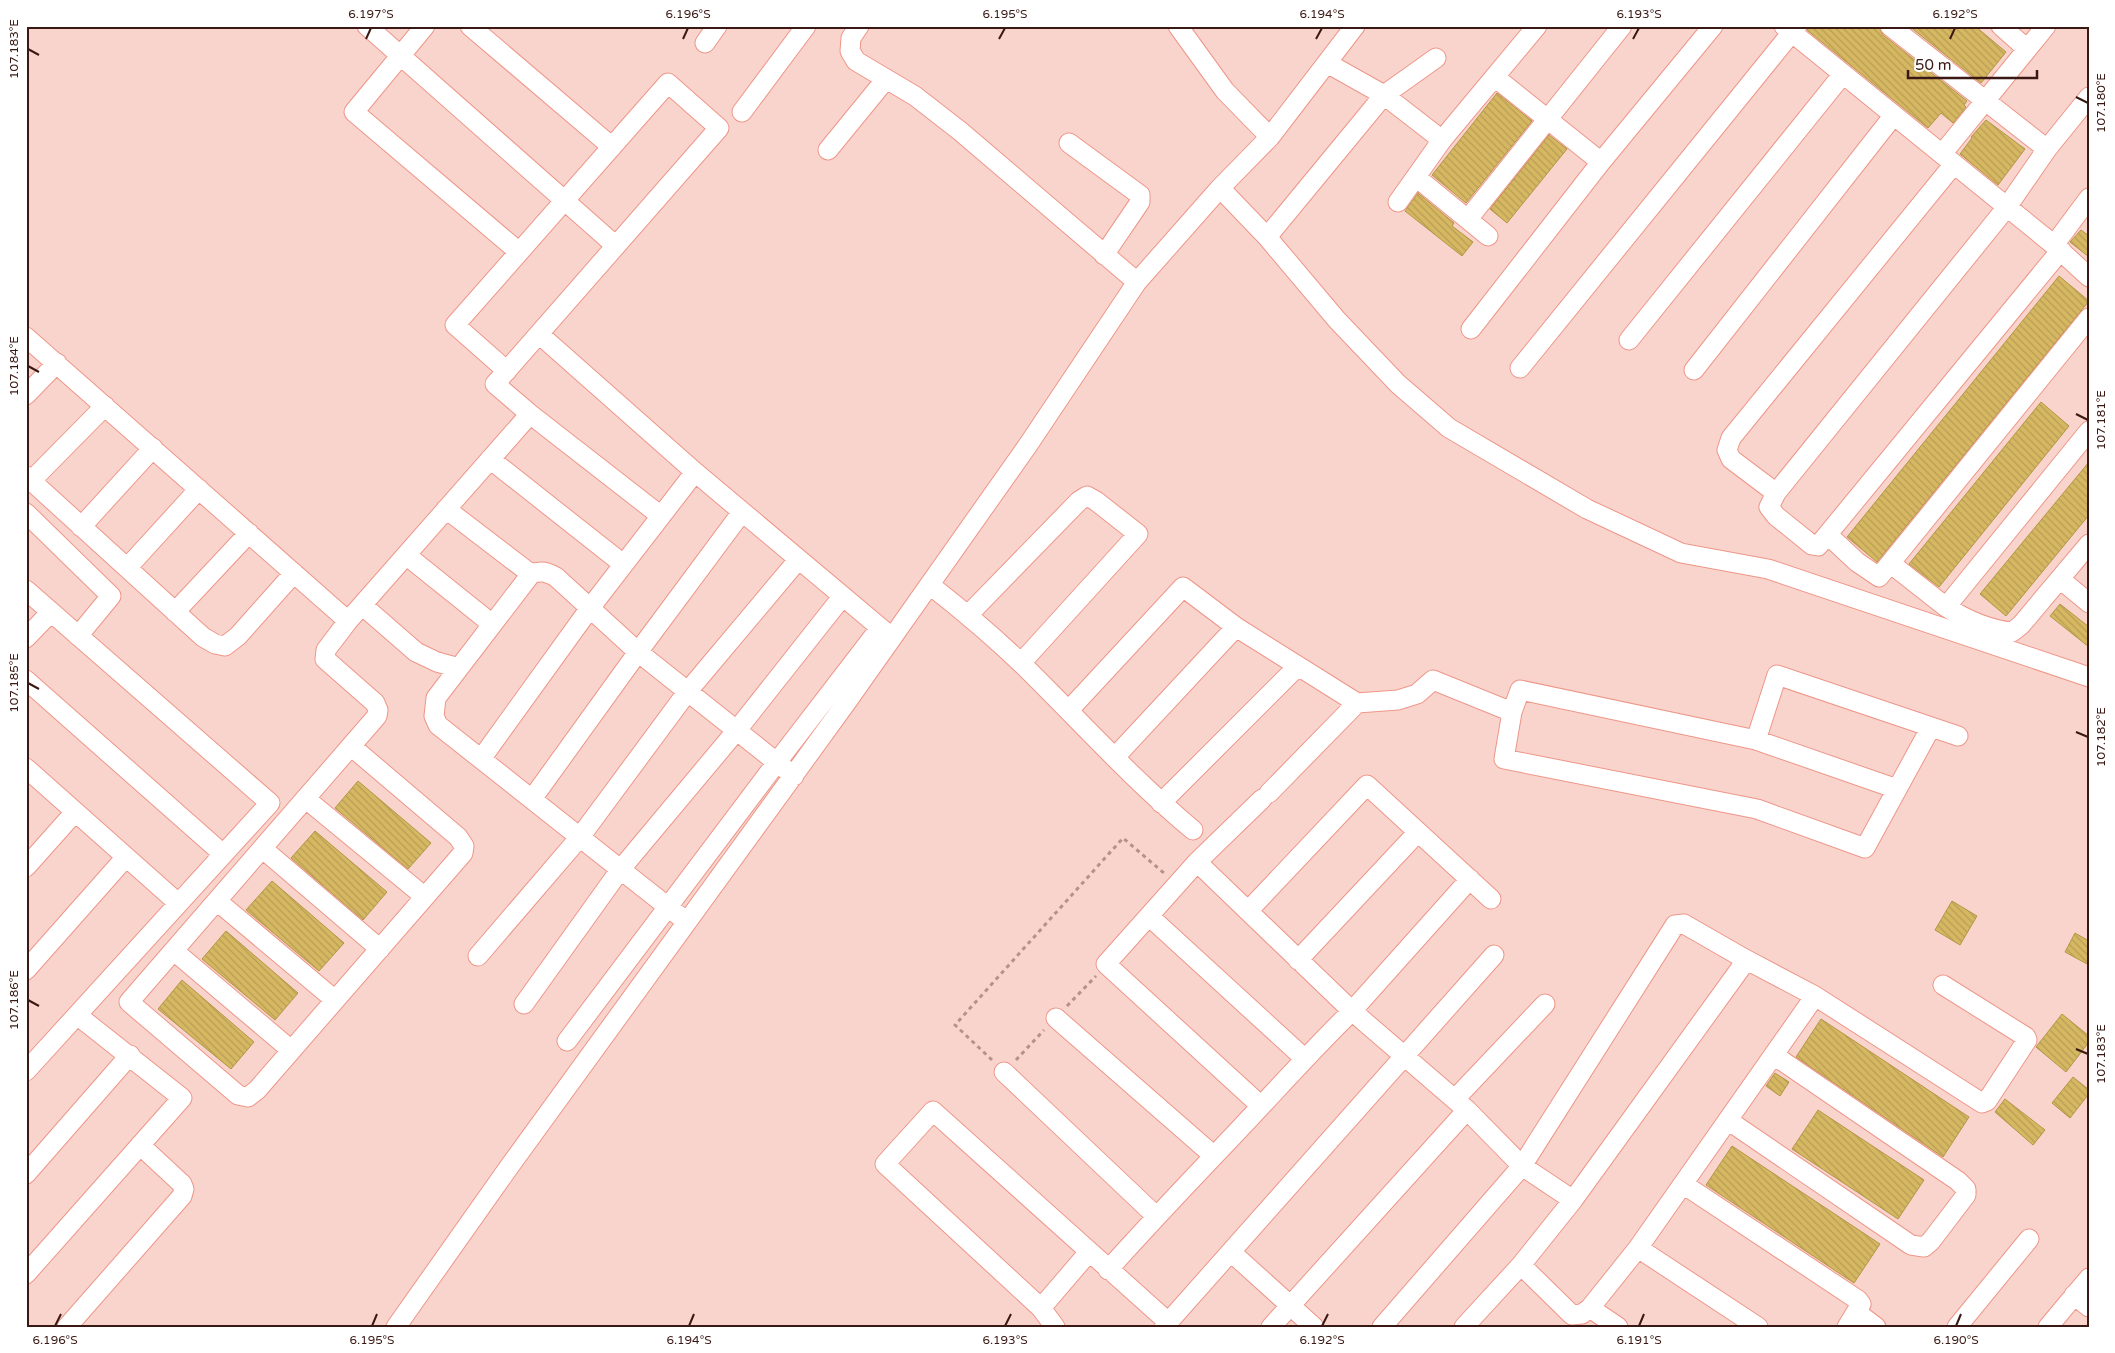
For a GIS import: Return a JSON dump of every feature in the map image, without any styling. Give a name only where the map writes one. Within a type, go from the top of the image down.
[{"type":"street","points":[[367,26],[616,246]]},
{"type":"street","points":[[425,26],[354,112],[519,252]]},
{"type":"street","points":[[470,26],[612,147]]},
{"type":"street","points":[[705,43],[717,26]]},
{"type":"street","points":[[742,112],[806,26]]},
{"type":"street","points":[[859,26],[850,38],[850,51],[856,61],[915,96],[960,130],[1137,282]]},
{"type":"street","points":[[1178,26],[1225,91],[1270,137]]},
{"type":"street","points":[[567,1041],[777,762],[930,584],[1028,445],[1137,282],[1220,188],[1270,137],[1355,26]]},
{"type":"street","points":[[1398,202],[1442,140],[1496,78],[1537,26]]},
{"type":"street","points":[[1468,219],[1622,26]]},
{"type":"street","points":[[1471,329],[1601,162],[1713,26]]},
{"type":"street","points":[[1890,26],[2047,149]]},
{"type":"street","points":[[2001,26],[2027,49]]},
{"type":"street","points":[[1776,493],[1731,459],[1728,450],[1731,438],[1948,159],[1985,102],[2046,26]]},
{"type":"street","points":[[1520,368],[1791,28],[1843,74],[2057,247],[2089,277]]},
{"type":"street","points":[[1267,237],[1384,95],[1436,58]]},
{"type":"street","points":[[1328,63],[1384,95],[1442,140]]},
{"type":"street","points":[[1630,340],[1843,74]]},
{"type":"street","points":[[828,150],[886,78]]},
{"type":"street","points":[[1496,78],[1601,162]]},
{"type":"street","points":[[507,371],[455,325],[668,83],[719,128],[496,384],[530,414],[661,516]]},
{"type":"street","points":[[2088,199],[2057,247],[1818,546],[1812,545],[1776,516],[1769,507],[1776,493],[2007,207],[2047,149],[2089,97]]},
{"type":"street","points":[[1694,370],[1894,115]]},
{"type":"street","points":[[1069,143],[1140,196],[1140,202],[1104,255]]},
{"type":"street","points":[[1416,177],[1488,236]]},
{"type":"street","points":[[1220,188],[1267,237],[1337,320],[1398,384],[1441,422],[1508,464],[1587,509],[1681,553],[1768,569],[2089,677]]},
{"type":"street","points":[[1828,535],[1856,562],[1879,577],[2089,318]]},
{"type":"street","points":[[539,334],[695,472],[886,633]]},
{"type":"street","points":[[26,336],[348,621]]},
{"type":"street","points":[[26,395],[56,363]]},
{"type":"street","points":[[105,406],[29,479],[202,637],[215,644],[224,646],[238,636],[294,572]]},
{"type":"street","points":[[352,746],[458,837],[464,846],[463,854],[256,1090],[248,1097],[238,1095],[130,1002],[217,900],[263,849],[306,799],[352,746],[374,721],[378,710],[375,703],[325,659],[327,648],[348,621],[530,414]]},
{"type":"street","points":[[1946,607],[2089,431]]},
{"type":"street","points":[[81,526],[153,448]]},
{"type":"street","points":[[490,459],[623,564]]},
{"type":"street","points":[[481,759],[590,608],[695,472]]},
{"type":"street","points":[[127,568],[199,489]]},
{"type":"street","points":[[968,615],[1079,501],[1087,496],[1138,534],[1020,663]]},
{"type":"street","points":[[446,509],[531,574]]},
{"type":"street","points":[[532,800],[638,652],[742,512]]},
{"type":"street","points":[[26,513],[111,596],[78,636]]},
{"type":"street","points":[[174,612],[249,533]]},
{"type":"street","points":[[1890,563],[1956,613],[1991,628],[2012,632],[2021,626],[2089,544]]},
{"type":"street","points":[[406,555],[492,624]]},
{"type":"street","points":[[478,956],[580,838],[688,691],[798,560]]},
{"type":"street","points":[[687,922],[438,724],[434,716],[436,698],[531,574],[538,571],[547,572],[556,577],[638,652],[794,776]]},
{"type":"street","points":[[2060,579],[2089,603]]},
{"type":"street","points":[[930,584],[968,615],[1020,663],[1161,803],[1193,830]]},
{"type":"street","points":[[1069,710],[1183,587],[1236,627],[1357,703],[1398,700],[1416,694],[1432,680],[1512,712]]},
{"type":"street","points":[[26,590],[270,803],[26,1071]]},
{"type":"street","points":[[524,1004],[620,870],[737,730],[842,597]]},
{"type":"street","points":[[362,605],[416,652],[437,662],[459,668]]},
{"type":"street","points":[[26,638],[51,612]]},
{"type":"street","points":[[1115,757],[1236,627]]},
{"type":"street","points":[[396,1327],[509,1166],[794,776],[886,633]]},
{"type":"street","points":[[1161,803],[1298,666]]},
{"type":"street","points":[[1756,740],[1777,675],[1958,736]]},
{"type":"street","points":[[26,680],[224,854]]},
{"type":"street","points":[[1897,788],[1756,740],[1520,690],[1512,712],[1504,759],[1757,809],[1865,848],[1931,726]]},
{"type":"street","points":[[1261,1106],[1106,964],[1150,917],[1197,862],[1266,796],[1357,703]]},
{"type":"street","points":[[26,768],[178,903]]},
{"type":"street","points":[[1248,911],[1366,785],[1491,899]]},
{"type":"street","points":[[306,799],[425,897]]},
{"type":"street","points":[[26,867],[75,812]]},
{"type":"street","points":[[1298,960],[1418,832]]},
{"type":"street","points":[[263,849],[380,949]]},
{"type":"street","points":[[26,970],[126,857]]},
{"type":"street","points":[[1197,862],[1352,1011],[1461,1105],[1522,1166],[1573,1200]]},
{"type":"street","points":[[1108,1270],[1304,1058],[1352,1011],[1470,879]]},
{"type":"street","points":[[217,900],[335,1000]]},
{"type":"street","points":[[1150,917],[1304,1058]]},
{"type":"street","points":[[1382,1327],[1522,1166],[1675,925],[1684,924],[1815,996],[1982,1102],[1988,1101],[2027,1040],[2026,1036],[1943,985]]},
{"type":"street","points":[[174,951],[291,1050]]},
{"type":"street","points":[[1055,1327],[1041,1308],[885,1164],[933,1111],[1166,1324],[1494,955]]},
{"type":"street","points":[[1467,1326],[1573,1200],[1740,969],[1745,959]]},
{"type":"street","points":[[1521,1264],[1575,1321],[1590,1308],[1638,1248],[1775,1056],[1815,996]]},
{"type":"street","points":[[1271,1327],[1545,1004]]},
{"type":"street","points":[[26,1274],[182,1097],[76,1015]]},
{"type":"street","points":[[1056,1018],[1214,1156]]},
{"type":"street","points":[[26,1174],[130,1056]]},
{"type":"street","points":[[1729,1121],[1911,1245],[1924,1247],[1931,1241],[1966,1195],[1966,1189],[1958,1181],[1775,1056]]},
{"type":"street","points":[[1004,1072],[1156,1216]]},
{"type":"street","points":[[66,1327],[182,1196],[184,1189],[182,1184],[140,1146]]},
{"type":"street","points":[[1683,1184],[1858,1300],[1861,1304],[1852,1320],[1876,1327]]},
{"type":"street","points":[[1957,1327],[2029,1239]]},
{"type":"street","points":[[1638,1248],[1758,1327]]},
{"type":"street","points":[[1041,1308],[1089,1252]]},
{"type":"street","points":[[1231,1252],[1314,1327]]},
{"type":"street","points":[[2048,1327],[2089,1278]]},
{"type":"street","points":[[2074,1295],[2089,1307]]},
{"type":"street","points":[[1590,1308],[1618,1327]]},
{"type":"path","points":[[1106,964],[1004,1072],[955,1025],[1123,838],[1178,885]]},
{"type":"building","points":[[1808,26],[1879,26],[1883,35],[1967,101],[1964,105],[1966,107],[1953,123],[1941,113],[1928,128],[1807,30]]},
{"type":"building","points":[[1909,26],[1975,26],[2006,52],[1981,83]]},
{"type":"building","points":[[1497,93],[1532,121],[1466,203],[1432,175]]},
{"type":"building","points":[[1986,120],[2025,149],[1998,185],[1960,154],[1971,137]]},
{"type":"building","points":[[1549,135],[1567,149],[1507,223],[1490,209]]},
{"type":"building","points":[[1418,193],[1454,223],[1452,226],[1473,242],[1462,256],[1405,211]]},
{"type":"building","points":[[2081,230],[2089,236],[2089,257],[2070,242]]},
{"type":"building","points":[[2059,276],[2089,301],[1877,562],[1847,537]]},
{"type":"building","points":[[2041,402],[2069,426],[1939,587],[1909,564]]},
{"type":"building","points":[[2089,462],[2089,515],[2006,616],[1980,594]]},
{"type":"building","points":[[2060,604],[2089,627],[2089,647],[2050,616]]},
{"type":"building","points":[[358,781],[431,843],[408,869],[335,808]]},
{"type":"building","points":[[315,831],[387,892],[363,920],[291,858]]},
{"type":"building","points":[[272,881],[344,943],[319,971],[246,910]]},
{"type":"building","points":[[1952,901],[1977,916],[1960,945],[1935,930]]},
{"type":"building","points":[[226,931],[298,993],[275,1020],[202,959]]},
{"type":"building","points":[[2075,933],[2089,941],[2089,965],[2065,952]]},
{"type":"building","points":[[182,980],[254,1042],[231,1069],[158,1009]]},
{"type":"building","points":[[2062,1014],[2089,1036],[2089,1042],[2066,1072],[2036,1047]]},
{"type":"building","points":[[1821,1019],[1969,1117],[1943,1157],[1796,1057]]},
{"type":"building","points":[[1775,1073],[1789,1082],[1780,1096],[1766,1086]]},
{"type":"building","points":[[2073,1077],[2088,1089],[2088,1095],[2070,1118],[2052,1103]]},
{"type":"building","points":[[2005,1099],[2045,1130],[2033,1145],[1995,1112]]},
{"type":"building","points":[[1818,1110],[1924,1180],[1898,1219],[1792,1149]]},
{"type":"building","points":[[1732,1146],[1880,1244],[1854,1283],[1706,1185]]}]
